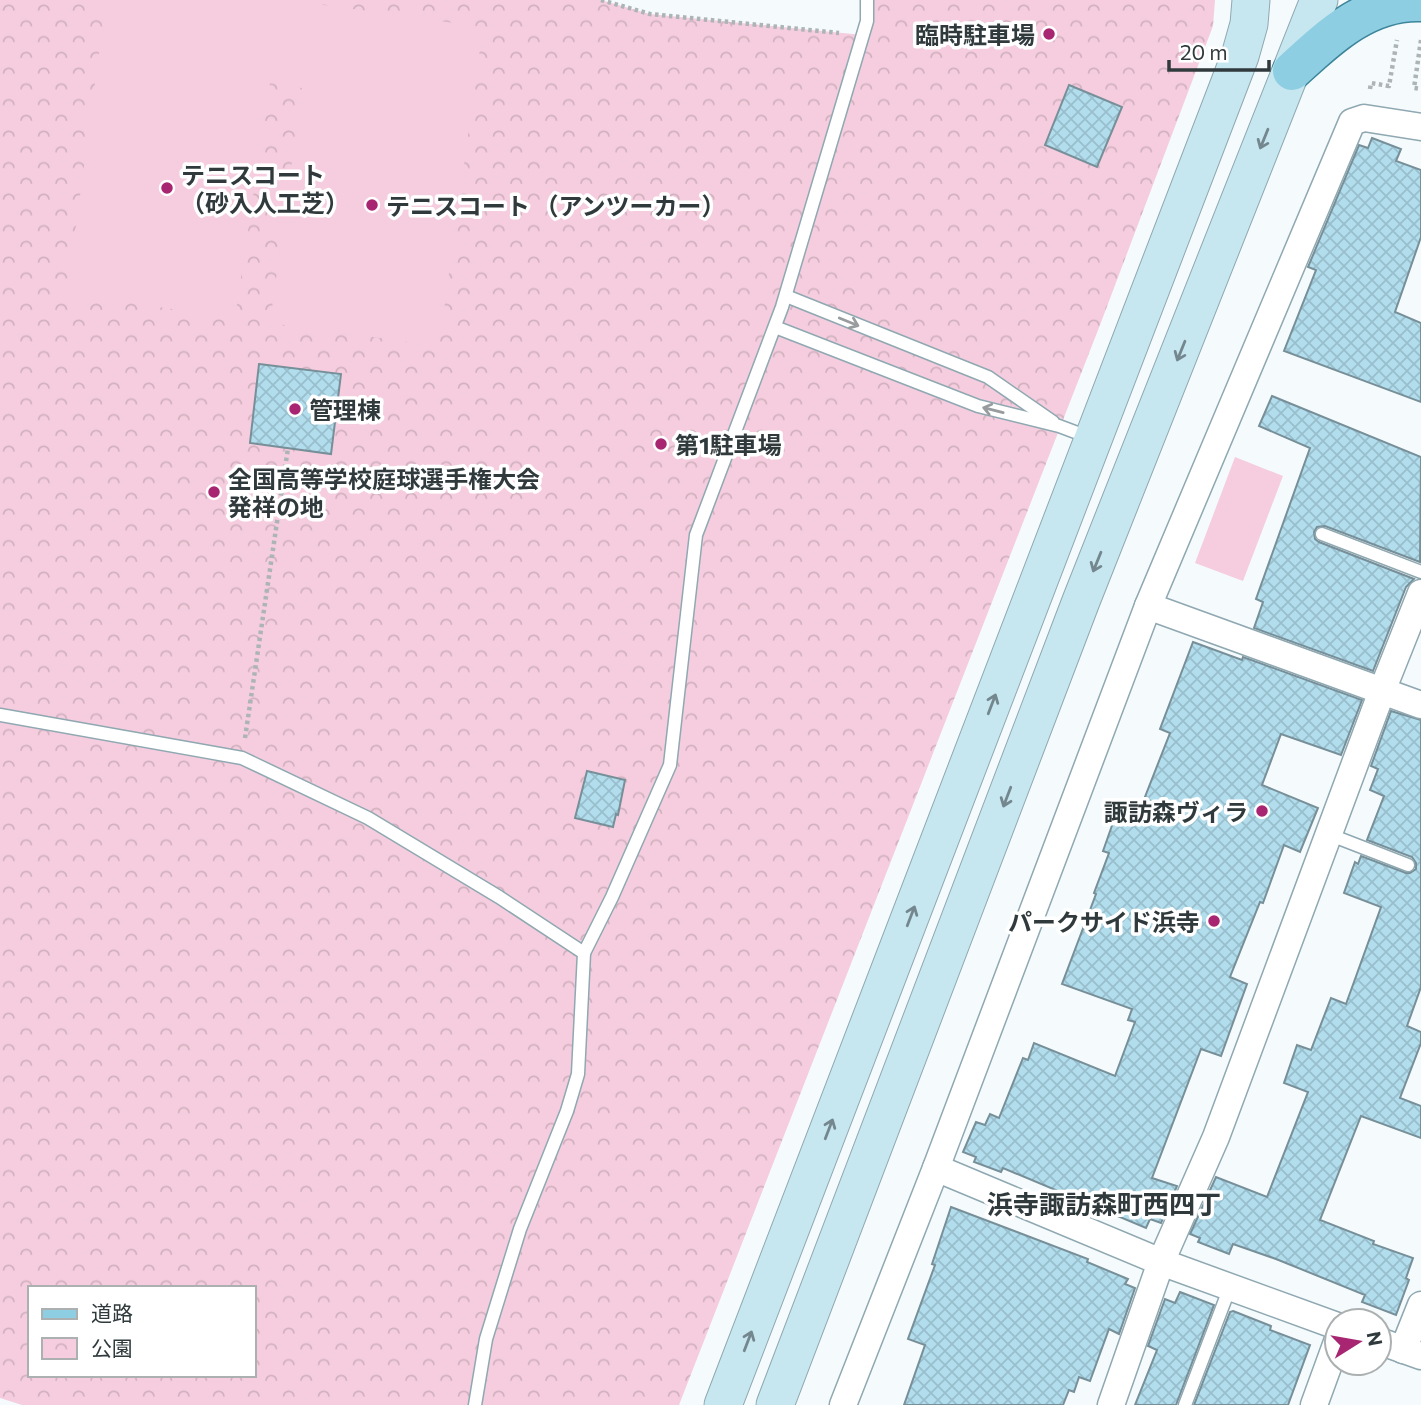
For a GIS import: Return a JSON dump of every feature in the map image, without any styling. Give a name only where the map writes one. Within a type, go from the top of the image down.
[{"type":"main road","points":[[1291,73],[1343,24],[1375,9],[1411,1],[1410,16]]},
{"type":"street","points":[[723,1405],[1240,56],[1249,24],[1251,0]]},
{"type":"street","points":[[775,1405],[1081,601],[1319,0]]},
{"type":"street","points":[[843,1405],[936,1168],[1148,606],[1352,121],[1364,118],[1421,127]]},
{"type":"street","points":[[1111,1405],[1161,1262],[1216,1137],[1421,593]]},
{"type":"street","points":[[1148,606],[1421,705]]},
{"type":"street","points":[[936,1168],[1161,1262],[1323,1321]]},
{"type":"street","points":[[1401,1349],[1421,1305]]},
{"type":"street","points":[[1314,1405],[1324,1377]]},
{"type":"lane","points":[[475,1405],[486,1339],[520,1229],[567,1111],[578,1074],[584,953],[612,897],[670,765],[696,535],[786,296],[863,36],[867,21],[867,0]]},
{"type":"lane","points":[[786,296],[988,377],[1059,426]]},
{"type":"lane","points":[[775,327],[978,406],[1059,426],[1094,439]]},
{"type":"lane","points":[[1322,534],[1421,572]]},
{"type":"lane","points":[[0,715],[242,758],[368,818],[499,897],[584,953]]},
{"type":"lane","points":[[1328,834],[1408,864]]},
{"type":"lane","points":[[1185,1405],[1230,1287]]},
{"type":"path","points":[[601,0],[650,14],[863,36]]},
{"type":"path","points":[[1364,118],[1371,83],[1389,86],[1410,16]]},
{"type":"path","points":[[1421,40],[1414,88],[1421,89]]},
{"type":"path","points":[[242,758],[288,448]]},
{"type":"green space","points":[[0,0],[601,0],[650,14],[863,35],[867,0],[1215,0],[1213,26],[1100,325],[679,1405],[22,1405],[0,1398]]},
{"type":"green space","points":[[106,0],[288,0],[483,27],[439,346],[270,323],[302,88],[270,83],[235,318],[67,294]]},
{"type":"green space","points":[[1235,457],[1283,476],[1243,581],[1195,563]]},
{"type":"building","points":[[1069,85],[1122,107],[1097,167],[1045,145]]},
{"type":"building","points":[[1372,138],[1401,149],[1396,161],[1421,170],[1421,237],[1395,312],[1421,323],[1421,402],[1284,351],[1316,270],[1308,267],[1359,145],[1368,148]]},
{"type":"building","name":"管理棟","points":[[259,364],[341,374],[331,454],[250,443]]},
{"type":"building","points":[[1272,396],[1421,457],[1420,562],[1325,526],[1317,527],[1314,532],[1315,539],[1319,542],[1414,579],[1406,587],[1373,671],[1254,628],[1263,602],[1256,599],[1310,448],[1259,426]]},
{"type":"building","points":[[1193,642],[1362,700],[1341,755],[1281,734],[1262,785],[1318,808],[1300,852],[1284,845],[1263,903],[1260,902],[1230,977],[1247,984],[1221,1056],[1201,1049],[1152,1178],[1177,1186],[1161,1223],[1150,1219],[1146,1228],[1003,1168],[1001,1172],[974,1162],[976,1157],[963,1152],[976,1122],[985,1125],[990,1114],[999,1118],[1023,1058],[1028,1060],[1034,1043],[1115,1076],[1135,1022],[1128,1020],[1132,1009],[1062,984],[1096,894],[1094,893],[1109,853],[1103,851],[1121,800],[1141,807],[1170,733],[1160,729]]},
{"type":"building","points":[[1391,711],[1421,720],[1421,987],[1407,1026],[1421,1032],[1421,1043],[1400,1098],[1421,1106],[1421,1138],[1361,1116],[1320,1220],[1374,1241],[1373,1244],[1413,1258],[1406,1278],[1409,1280],[1396,1315],[1393,1314],[1393,1307],[1375,1307],[1362,1302],[1365,1295],[1276,1259],[1233,1244],[1229,1254],[1198,1242],[1200,1238],[1190,1234],[1216,1177],[1267,1197],[1308,1092],[1284,1083],[1297,1045],[1311,1050],[1331,998],[1346,1004],[1381,907],[1344,893],[1355,862],[1358,864],[1361,856],[1406,873],[1416,869],[1412,857],[1367,840],[1384,796],[1370,790],[1378,769],[1371,766]]},
{"type":"building","points":[[587,771],[625,780],[613,827],[575,818]]},
{"type":"building","points":[[951,1207],[1088,1259],[1087,1262],[1128,1279],[1125,1284],[1135,1288],[1119,1334],[1109,1329],[1090,1381],[1079,1377],[1074,1392],[1069,1390],[1063,1405],[904,1405],[925,1345],[908,1339],[935,1265],[932,1264]]},
{"type":"building","points":[[1180,1292],[1214,1305],[1176,1405],[1135,1405],[1157,1350],[1148,1346],[1165,1299],[1175,1303]]},
{"type":"building","points":[[1230,1312],[1271,1326],[1270,1330],[1310,1345],[1288,1405],[1194,1405]]},
{"type":"place","name":"臨時駐車場","points":[[1049,34]]},
{"type":"place","name":"テニスコート （砂入人工芝）","points":[[167,188]]},
{"type":"place","name":"テニスコート （アンツーカー）","points":[[372,205]]},
{"type":"place","name":"管理棟","points":[[295,409]]},
{"type":"place","name":"第1駐車場","points":[[661,444]]},
{"type":"place","name":"全国高等学校庭球選手権大会 発祥の地","points":[[214,492]]},
{"type":"place","name":"諏訪森ヴィラ","points":[[1262,811]]},
{"type":"place","name":"パークサイド浜寺","points":[[1214,921]]},
{"type":"district","name":"浜寺諏訪森町西四丁","points":[[1104,1203]]}]
